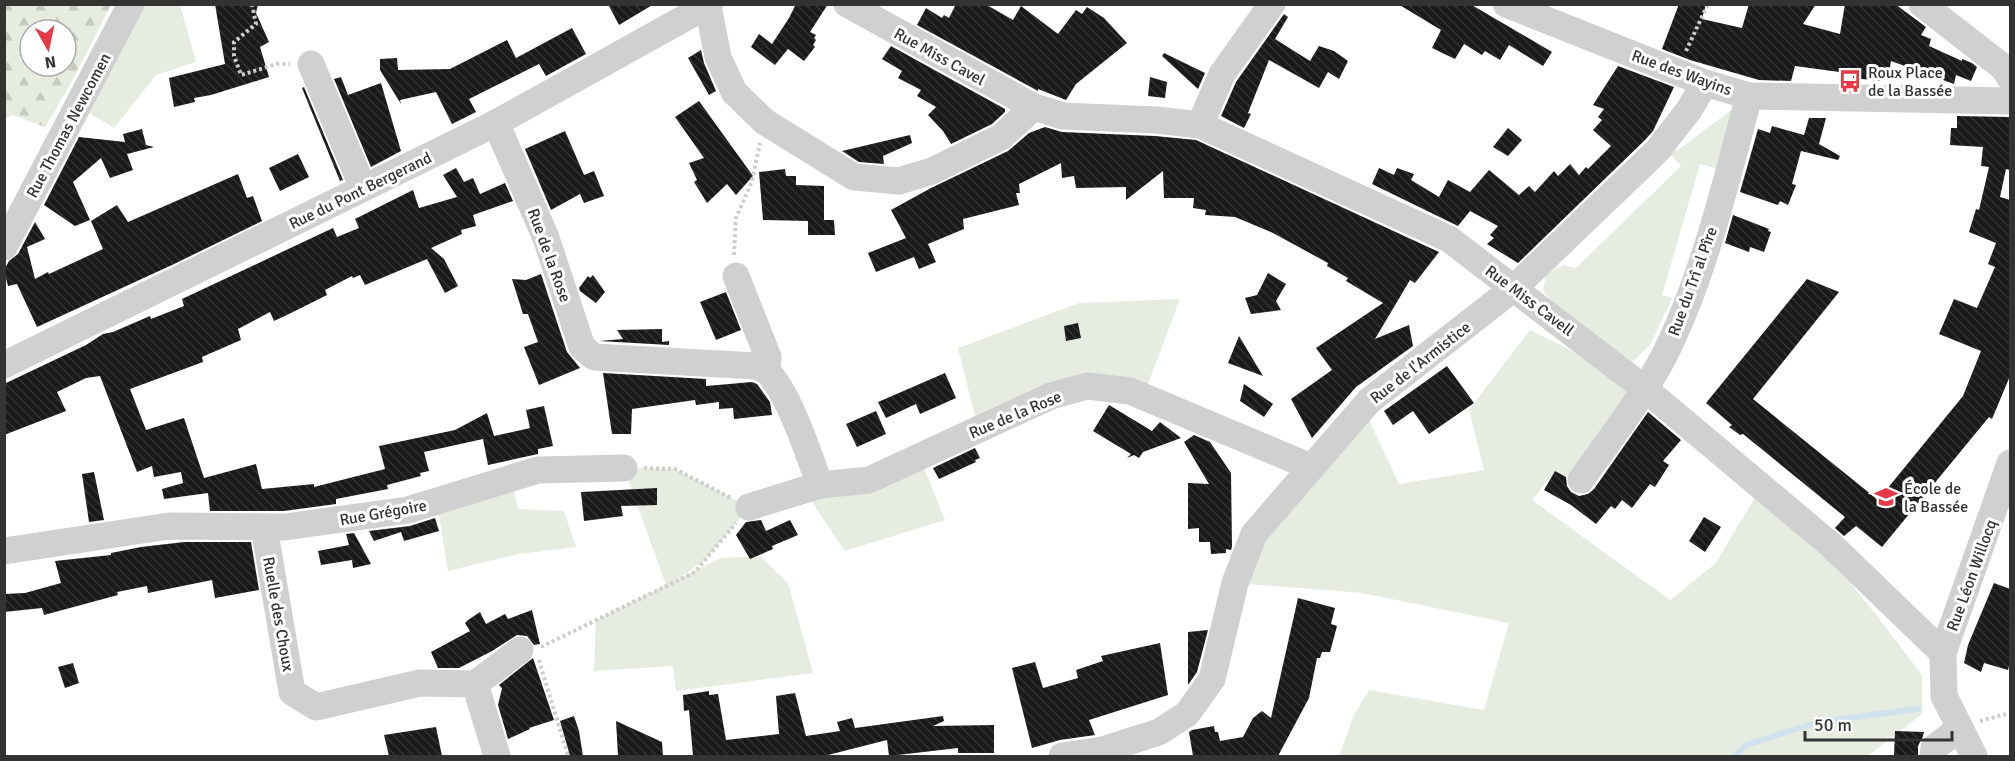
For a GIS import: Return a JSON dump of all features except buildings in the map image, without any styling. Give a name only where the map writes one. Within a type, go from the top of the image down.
[{"type":"street","name":"Rue Thomas Newcomen","points":[[4,247],[131,4]]},
{"type":"street","name":"Rue Miss Cavel","points":[[847,4],[1034,107]]},
{"type":"street","points":[[1200,125],[1222,74],[1272,4]]},
{"type":"street","name":"Rue des Wayins","points":[[1506,4],[1705,83],[1749,96],[2010,101]]},
{"type":"street","points":[[1922,4],[2004,69],[2010,78]]},
{"type":"street","points":[[709,5],[718,57],[734,92],[765,122],[854,177],[899,181],[932,171],[1001,137],[1034,107]]},
{"type":"street","name":"Rue du Pont Bergerand","points":[[4,365],[496,123],[709,5]]},
{"type":"street","points":[[311,64],[363,188]]},
{"type":"street","name":"Rue de l'Armistice","points":[[1062,756],[1157,745],[1187,714],[1212,679],[1235,582],[1254,534],[1369,401],[1514,288],[1657,151],[1689,110],[1705,83]]},
{"type":"street","name":"Rue du Trî al Pîre","points":[[1581,480],[1645,389],[1685,311],[1706,248],[1749,96]]},
{"type":"street","name":"Rue Miss Cavell","points":[[1034,107],[1063,116],[1156,120],[1200,125],[1449,239],[1645,389],[1832,546],[1943,653]]},
{"type":"street","name":"Rue de la Rose","points":[[496,123],[546,238],[582,347],[594,357],[756,366],[766,371]]},
{"type":"street","points":[[736,276],[768,357],[766,371],[776,381],[802,436],[820,485]]},
{"type":"street","name":"Rue de la Rose","points":[[749,507],[820,485],[869,480],[1051,396],[1086,386],[1130,391],[1311,467]]},
{"type":"street","name":"Rue Léon Willocq","points":[[1943,653],[2010,464]]},
{"type":"street","name":"Rue Grégoire","points":[[4,551],[170,526],[285,527],[408,510],[538,470],[624,468]]},
{"type":"street","name":"Ruelle des Choux","points":[[264,527],[292,692],[316,707],[420,683],[474,684]]},
{"type":"street","points":[[497,756],[474,684],[528,649]]},
{"type":"street","points":[[1943,653],[1944,696],[1974,756]]},
{"type":"street","points":[[1934,756],[1934,748],[1960,728]]},
{"type":"path","points":[[252,4],[256,24],[234,42],[234,56],[241,75],[277,64],[311,64]]},
{"type":"path","points":[[1676,71],[1708,4]]},
{"type":"path","points":[[736,276],[734,253],[736,218],[752,181],[765,122]]},
{"type":"path","points":[[528,649],[695,572],[749,507],[675,469],[624,468]]},
{"type":"path","points":[[528,649],[537,653],[568,756]]},
{"type":"path","points":[[1960,728],[2010,713]]},
{"type":"green space","points":[[4,5],[111,5],[78,69],[78,18],[18,18],[18,78],[74,78],[45,127],[13,115],[5,118]]},
{"type":"green space","points":[[131,5],[180,5],[196,62],[156,75],[114,128],[78,106]]},
{"type":"green space","points":[[1734,108],[1719,169],[1700,164],[1662,295],[1672,298],[1650,345],[1632,362],[1555,304],[1543,291],[1546,274],[1564,265],[1576,268],[1681,166],[1668,152],[1678,150]]},
{"type":"green space","points":[[1180,299],[1143,397],[1066,392],[978,429],[958,348],[1079,303]]},
{"type":"green space","points":[[1530,330],[1637,383],[1570,479],[1555,471],[1532,500],[1670,600],[1715,564],[1757,494],[1821,547],[1922,675],[1922,714],[1868,756],[1339,756],[1354,715],[1369,690],[1484,710],[1509,623],[1362,593],[1235,583],[1363,407],[1399,484],[1484,470],[1469,410]]},
{"type":"green space","points":[[919,456],[945,520],[845,551],[812,502],[820,485]]},
{"type":"green space","points":[[624,468],[675,469],[749,507],[705,560],[676,580],[721,558],[760,556],[788,583],[813,673],[676,691],[673,666],[594,671],[596,620],[666,585]]},
{"type":"green space","points":[[513,486],[518,509],[564,511],[576,547],[518,554],[448,571],[438,509]]},
{"type":"waterway","points":[[1735,756],[1746,745],[1818,722],[1918,709]]},
{"type":"place","name":"Roux Place de la Bassée","points":[[1850,81]]},
{"type":"place","name":"École de la Bassée","points":[[1886,497]]}]
